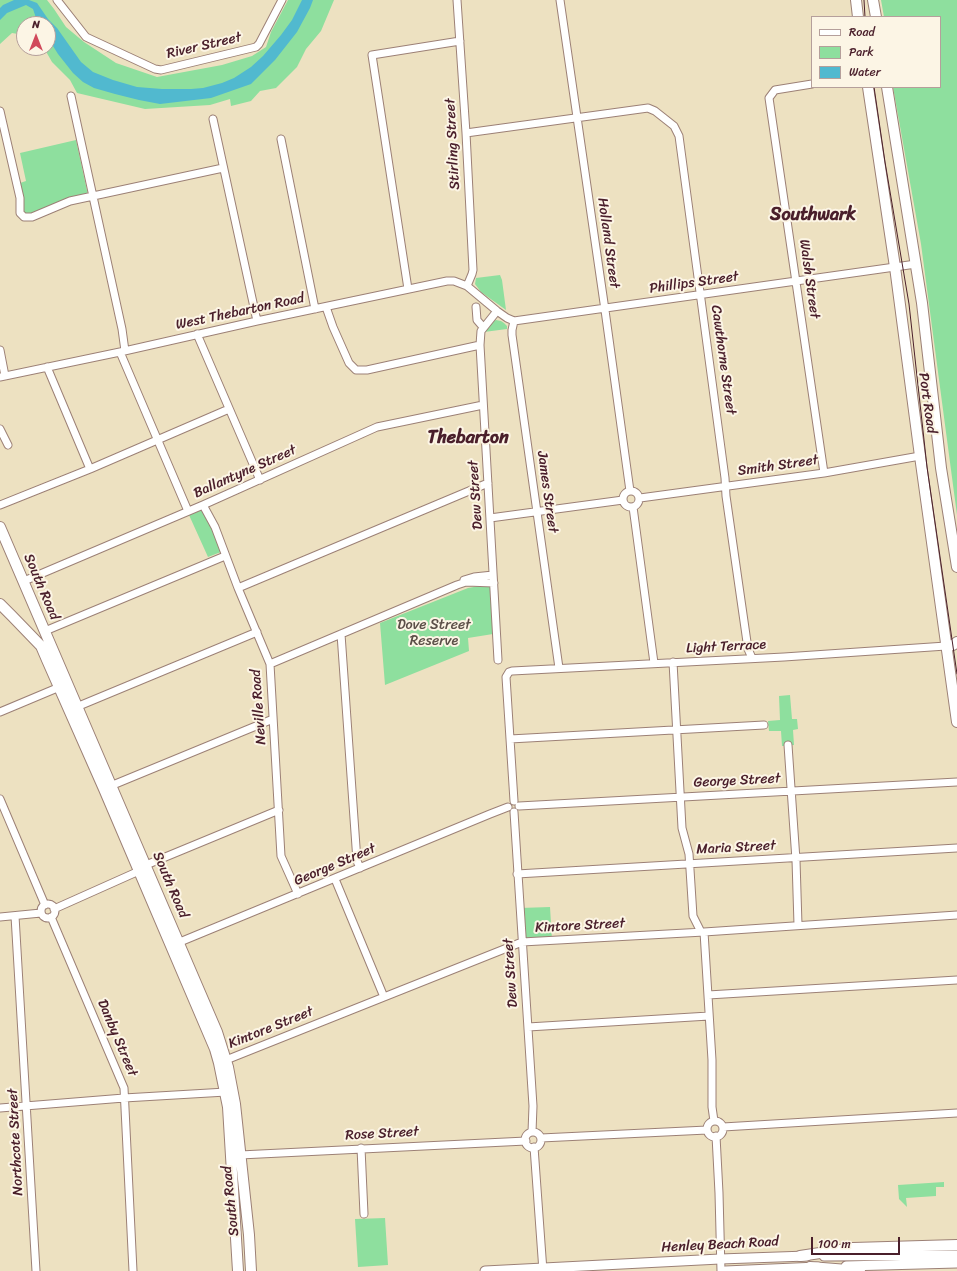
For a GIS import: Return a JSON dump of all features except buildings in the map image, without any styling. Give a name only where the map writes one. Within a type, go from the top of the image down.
[{"type":"highway","points":[[856,0],[858,16]]},
{"type":"highway","points":[[873,0],[876,16]]},
{"type":"highway","name":"Port Road","points":[[868,88],[895,267],[957,722]]},
{"type":"highway","name":"Port Road","points":[[887,88],[922,303],[941,468],[957,567]]},
{"type":"highway","name":"South Road","points":[[0,527],[45,632],[63,685]]},
{"type":"highway","name":"South Road","points":[[0,604],[40,646],[63,685],[176,944],[214,1022],[226,1060],[235,1104],[236,1269]]},
{"type":"highway","points":[[946,646],[957,642]]},
{"type":"highway","name":"South Road","points":[[176,944],[215,1049],[226,1092],[250,1249],[251,1271]]},
{"type":"highway","points":[[800,1256],[853,1248],[957,1244]]},
{"type":"highway","points":[[250,1249],[258,1271]]},
{"type":"highway","points":[[810,1268],[860,1271]]},
{"type":"main road","name":"Henley Beach Road","points":[[485,1271],[627,1267],[720,1259],[800,1256],[957,1255]]},
{"type":"main road","name":"Henley Beach Road","points":[[725,1271],[957,1264]]},
{"type":"street","name":"River Street","points":[[57,0],[86,37],[155,69],[161,70],[256,46],[259,44],[282,0]]},
{"type":"street","name":"Stirling Street","points":[[457,0],[473,270],[467,286]]},
{"type":"street","name":"Holland Street","points":[[560,0],[630,491]]},
{"type":"street","points":[[408,289],[372,55],[460,41]]},
{"type":"street","name":"Walsh Street","points":[[811,84],[775,90],[770,98],[824,473]]},
{"type":"street","points":[[71,96],[122,329],[122,351],[157,440],[188,511]]},
{"type":"street","name":"Cawthorne Street","points":[[577,117],[648,108],[656,112],[674,126],[679,136],[726,486],[726,496],[748,649],[752,658]]},
{"type":"street","points":[[0,111],[20,198],[19,211],[24,217],[29,218],[70,201],[224,168]]},
{"type":"street","points":[[466,133],[577,117]]},
{"type":"street","points":[[213,119],[257,321]]},
{"type":"street","points":[[281,139],[314,309]]},
{"type":"street","name":"Phillips Street","points":[[514,320],[796,282],[916,264]]},
{"type":"street","name":"West Thebarton Road","points":[[3,376],[447,281],[454,281],[467,286],[497,311]]},
{"type":"street","points":[[476,306],[477,320],[483,327],[497,311],[507,318],[514,320]]},
{"type":"street","points":[[326,307],[349,363],[356,370],[368,370],[480,345]]},
{"type":"street","name":"James Street","points":[[514,320],[512,330],[559,668]]},
{"type":"street","name":"Dew Street","points":[[483,327],[481,331],[480,345],[498,660]]},
{"type":"street","points":[[197,334],[260,480]]},
{"type":"street","points":[[0,350],[3,376]]},
{"type":"street","points":[[47,367],[90,469]]},
{"type":"street","name":"Ballantyne Street","points":[[24,581],[204,505],[377,427],[483,405]]},
{"type":"street","points":[[0,505],[90,469],[229,409]]},
{"type":"street","points":[[0,430],[8,445]]},
{"type":"street","name":"Smith Street","points":[[640,498],[824,473],[920,456]]},
{"type":"street","points":[[238,588],[488,483]]},
{"type":"street","points":[[623,500],[626,492],[634,491],[640,498],[639,502],[633,507]]},
{"type":"street","points":[[490,518],[623,500]]},
{"type":"street","points":[[623,500],[629,507],[633,507]]},
{"type":"street","name":"Neville Road","points":[[204,505],[216,527],[225,556],[270,664],[281,856],[298,894]]},
{"type":"street","points":[[633,507],[654,663]]},
{"type":"street","points":[[45,632],[225,556]]},
{"type":"street","points":[[457,585],[474,576],[493,575]]},
{"type":"street","points":[[270,664],[457,585],[466,582],[494,584]]},
{"type":"street","points":[[74,708],[257,632]]},
{"type":"street","points":[[342,634],[357,861],[360,868]]},
{"type":"street","name":"Light Terrace","points":[[510,739],[506,677],[507,674],[512,671],[946,646]]},
{"type":"street","points":[[673,662],[682,828],[689,854],[693,916],[702,932],[708,995],[712,1060],[712,1107],[714,1121]]},
{"type":"street","points":[[0,712],[63,685]]},
{"type":"street","points":[[108,787],[272,719]]},
{"type":"street","points":[[511,810],[518,811],[510,739],[764,725]]},
{"type":"street","points":[[788,744],[798,926]]},
{"type":"street","name":"George Street","points":[[516,803],[680,797],[957,782]]},
{"type":"street","points":[[0,799],[45,905]]},
{"type":"street","points":[[54,909],[142,868],[278,810]]},
{"type":"street","name":"Dew Street","points":[[511,810],[528,1027],[533,1106],[532,1132]]},
{"type":"street","name":"George Street","points":[[176,944],[490,814],[511,810]]},
{"type":"street","name":"Maria Street","points":[[517,874],[957,848]]},
{"type":"street","points":[[335,879],[384,997]]},
{"type":"street","points":[[45,905],[50,905],[54,909]]},
{"type":"street","points":[[41,913],[41,909],[45,905]]},
{"type":"street","points":[[41,913],[46,918],[51,918],[54,914],[54,909]]},
{"type":"street","points":[[0,917],[41,913]]},
{"type":"street","name":"Kintore Street","points":[[226,1060],[522,942],[957,915]]},
{"type":"street","name":"Northcote Street","points":[[15,916],[36,1271]]},
{"type":"street","name":"Danby Street","points":[[51,918],[124,1088],[134,1271]]},
{"type":"street","points":[[708,995],[957,980]]},
{"type":"street","points":[[528,1027],[709,1016]]},
{"type":"street","points":[[0,1108],[124,1098],[226,1092]]},
{"type":"street","points":[[723,1127],[957,1113]]},
{"type":"street","points":[[714,1121],[719,1122],[723,1127],[722,1133],[716,1136],[710,1134],[708,1130],[709,1124],[714,1121]]},
{"type":"street","points":[[541,1138],[708,1130]]},
{"type":"street","points":[[532,1132],[537,1133],[541,1138],[540,1144],[534,1147],[528,1145],[526,1141],[528,1135],[532,1132]]},
{"type":"street","points":[[716,1136],[721,1271]]},
{"type":"street","name":"Rose Street","points":[[235,1155],[526,1141]]},
{"type":"street","points":[[534,1147],[542,1269]]},
{"type":"street","points":[[361,1148],[364,1214]]},
{"type":"green space","points":[[0,0],[47,0],[66,27],[84,42],[116,63],[157,77],[222,65],[252,56],[266,47],[271,32],[288,0],[334,0],[321,31],[306,49],[297,67],[276,88],[260,91],[251,101],[231,106],[230,99],[210,105],[145,109],[77,93],[70,80],[52,62],[49,56],[56,56],[56,16],[16,16],[16,34],[12,33],[0,44]]},
{"type":"green space","points":[[881,0],[957,0],[957,515],[921,244],[893,88],[941,88],[941,16],[884,16]]},
{"type":"green space","points":[[76,140],[88,195],[35,214],[24,215],[20,183],[26,181],[20,153]]},
{"type":"green space","points":[[500,275],[506,310],[481,292],[475,284],[476,278]]},
{"type":"green space","points":[[496,320],[504,323],[507,326],[507,329],[484,332],[492,322]]},
{"type":"green space","points":[[202,510],[214,527],[221,552],[208,557],[189,515]]},
{"type":"green space","name":"Dove Street Reserve","points":[[491,584],[493,634],[468,638],[469,651],[385,685],[380,623],[468,588]]},
{"type":"green space","points":[[790,695],[792,719],[797,719],[798,729],[793,730],[794,745],[782,746],[781,731],[769,731],[768,721],[780,720],[779,696]]},
{"type":"green space","points":[[550,907],[552,940],[522,942],[520,908]]},
{"type":"green space","points":[[944,1182],[944,1187],[936,1187],[936,1196],[906,1198],[907,1207],[899,1199],[898,1185]]},
{"type":"green space","points":[[385,1218],[388,1265],[358,1267],[355,1219]]},
{"type":"water","points":[[14,0],[29,0],[37,3],[46,16],[35,16],[33,9],[26,5],[7,13],[0,20],[0,8]]},
{"type":"water","points":[[302,0],[313,0],[297,32],[275,60],[251,84],[211,98],[160,104],[94,88],[83,82],[73,73],[56,51],[56,27],[81,62],[93,72],[137,87],[162,89],[203,88],[234,78],[251,67],[263,56],[281,35],[292,20]]},
{"type":"tram line","points":[[864,0],[865,16]]},
{"type":"tram line","points":[[874,88],[909,304],[927,467],[957,674]]},
{"type":"district","name":"Southwark","points":[[813,215]]},
{"type":"district","name":"Thebarton","points":[[468,438]]}]
